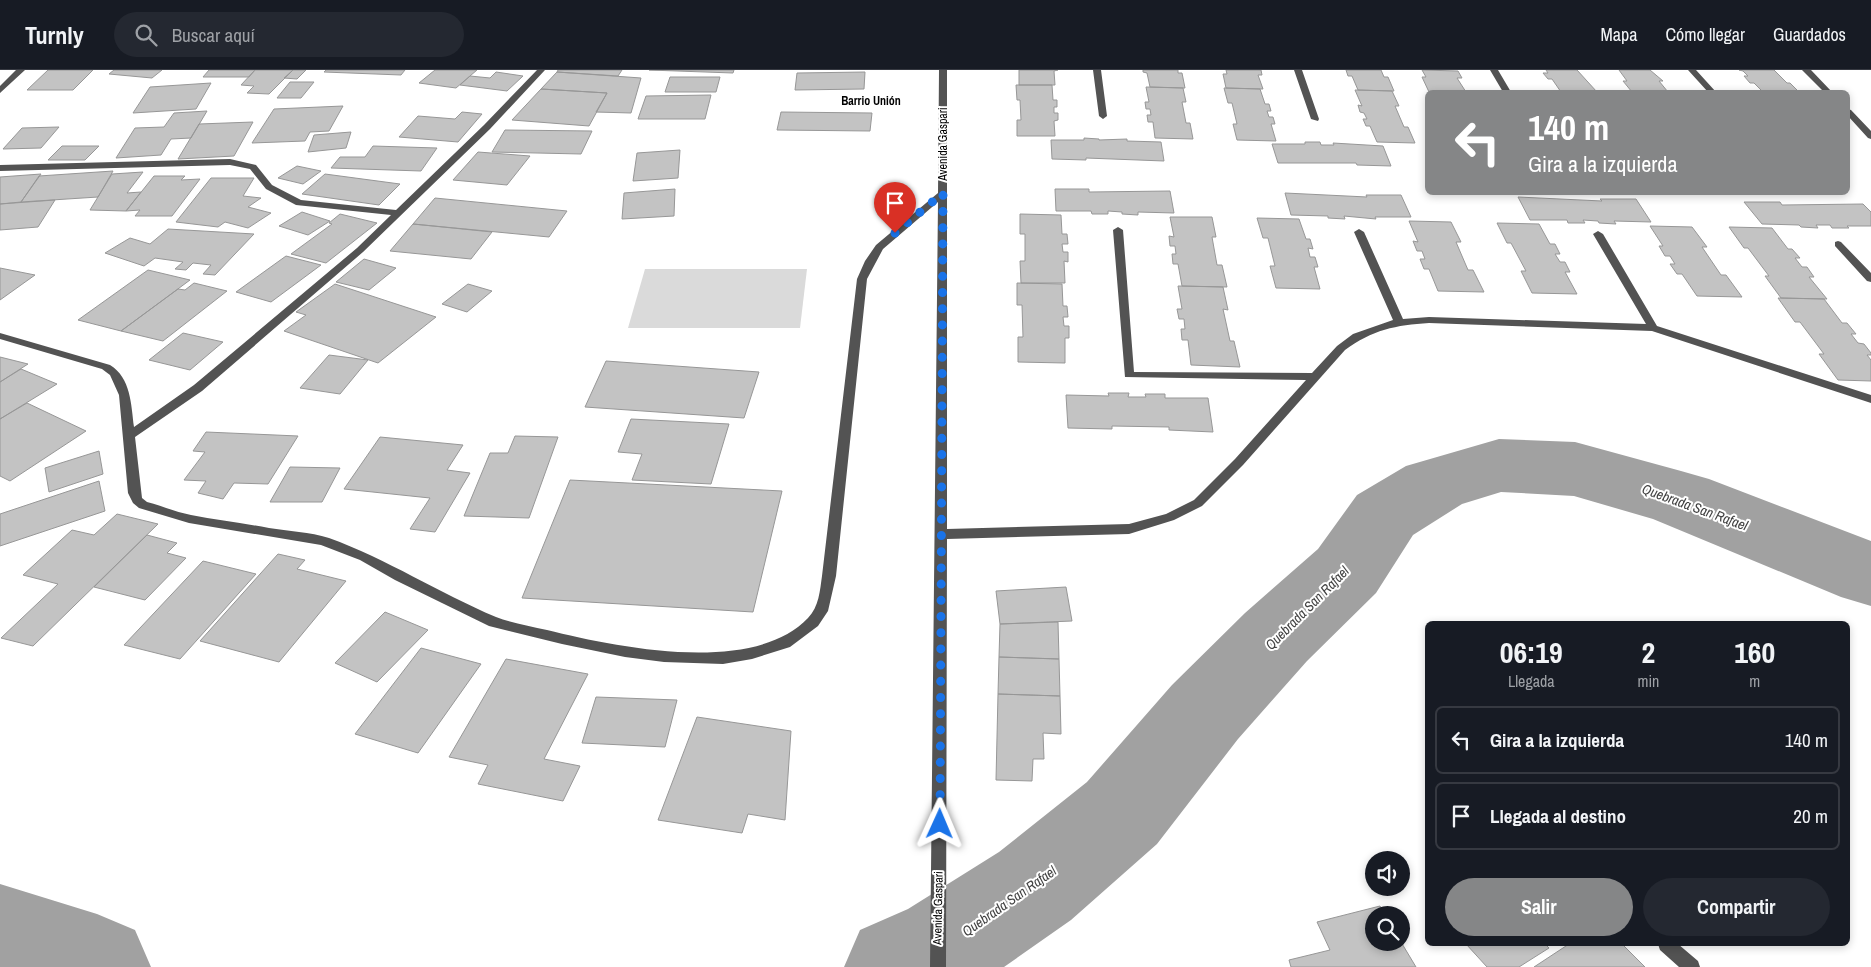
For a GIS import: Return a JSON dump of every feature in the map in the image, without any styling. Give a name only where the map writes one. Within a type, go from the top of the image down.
[{"type":"street","points":[[0,91],[21,70]]},
{"type":"street","points":[[128,436],[198,388],[360,250],[487,127],[541,70]]},
{"type":"street","name":"Avenida Gaspari","points":[[938,967],[942,534],[943,70]]},
{"type":"street","points":[[1097,70],[1103,116]]},
{"type":"street","points":[[1298,70],[1315,119]]},
{"type":"street","points":[[1494,70],[1506,90]]},
{"type":"street","points":[[1692,70],[1710,90]]},
{"type":"street","points":[[1806,70],[1826,90]]},
{"type":"street","points":[[1850,114],[1871,136]]},
{"type":"street","points":[[0,168],[230,162],[253,167],[269,187],[299,203],[400,213]]},
{"type":"street","points":[[0,336],[106,367],[115,373],[125,395],[134,493],[137,500],[143,505],[189,519],[323,541],[364,558],[494,622],[625,652],[664,656],[723,658],[752,653],[791,639],[808,627],[823,607],[829,576],[862,279],[879,247],[943,193]]},
{"type":"street","points":[[1118,230],[1129,375],[1315,377]]},
{"type":"street","points":[[1359,232],[1399,322]]},
{"type":"street","points":[[1598,234],[1653,328]]},
{"type":"street","points":[[1838,244],[1871,280]]},
{"type":"street","points":[[942,534],[1092,532],[1129,529],[1170,517],[1198,503],[1239,462],[1341,348],[1357,336],[1399,322],[1455,319],[1653,328],[1871,399]]},
{"type":"street","points":[[1668,946],[1692,967]]},
{"type":"shaded area","points":[[645,269],[807,269],[800,328],[628,328]]},
{"type":"building","points":[[48,70],[93,70],[73,90],[27,90]]},
{"type":"building","points":[[114,70],[162,70],[152,78],[109,74]]},
{"type":"building","points":[[209,70],[255,70],[249,77],[203,77]]},
{"type":"building","points":[[255,70],[293,70],[269,94],[247,93],[254,86],[241,85]]},
{"type":"building","points":[[293,70],[306,70],[297,79],[284,78]]},
{"type":"building","points":[[326,70],[405,70],[401,75],[324,72]]},
{"type":"building","points":[[435,70],[477,70],[456,88],[419,83]]},
{"type":"building","points":[[558,70],[622,70],[618,76],[557,72]]},
{"type":"building","points":[[649,70],[734,70],[733,73]]},
{"type":"building","points":[[1019,70],[1058,70],[1054,71],[1055,85],[1019,85]]},
{"type":"building","points":[[1143,70],[1178,70],[1178,73],[1182,73],[1185,88],[1150,87],[1147,73],[1143,72]]},
{"type":"building","points":[[1226,70],[1261,70],[1262,75],[1258,75],[1263,89],[1226,88],[1223,74],[1227,74]]},
{"type":"building","points":[[1346,70],[1381,70],[1384,77],[1388,77],[1394,91],[1358,90],[1352,76],[1348,76]]},
{"type":"building","points":[[1422,70],[1458,71],[1462,78],[1457,78],[1465,90],[1428,90],[1422,77],[1426,77]]},
{"type":"building","points":[[1546,70],[1577,70],[1595,90],[1560,90],[1552,79],[1548,79],[1543,73],[1548,73]]},
{"type":"building","points":[[1619,70],[1650,70],[1663,81],[1659,81],[1666,90],[1630,90],[1623,81],[1627,81]]},
{"type":"building","points":[[1739,70],[1774,70],[1797,90],[1761,90],[1754,83],[1750,83],[1744,76],[1748,76]]},
{"type":"building","points":[[496,72],[523,76],[507,91],[460,85],[470,76],[490,78]]},
{"type":"building","points":[[557,72],[641,78],[631,113],[596,112],[607,93],[541,89]]},
{"type":"building","points":[[865,72],[864,89],[795,90],[797,73]]},
{"type":"building","points":[[670,77],[720,77],[716,92],[665,92]]},
{"type":"building","points":[[290,82],[314,82],[301,98],[277,98]]},
{"type":"building","points":[[211,83],[196,109],[133,113],[150,87]]},
{"type":"building","points":[[1016,85],[1052,85],[1053,100],[1057,100],[1057,107],[1054,107],[1054,113],[1058,113],[1058,120],[1054,121],[1055,136],[1017,136],[1017,120],[1021,120],[1020,100],[1017,100]]},
{"type":"building","points":[[1146,87],[1183,88],[1186,102],[1182,102],[1186,123],[1190,123],[1193,139],[1155,138],[1153,122],[1148,122],[1147,115],[1151,115],[1150,109],[1146,109],[1145,102],[1149,102]]},
{"type":"building","points":[[1224,88],[1260,89],[1265,104],[1269,104],[1271,111],[1267,111],[1269,117],[1273,117],[1275,124],[1271,124],[1276,141],[1237,140],[1233,124],[1237,124],[1232,103],[1228,103]]},
{"type":"building","points":[[541,89],[607,93],[589,126],[512,120]]},
{"type":"building","points":[[1355,90],[1392,91],[1399,106],[1395,106],[1404,127],[1408,127],[1415,143],[1377,142],[1370,126],[1366,126],[1363,119],[1367,119],[1364,113],[1360,112],[1358,105],[1362,106]]},
{"type":"building","points":[[711,95],[705,119],[638,119],[646,96]]},
{"type":"building","points":[[343,106],[329,131],[310,132],[305,141],[252,143],[274,109]]},
{"type":"building","points":[[207,111],[191,138],[171,139],[161,155],[116,158],[135,128],[164,127],[174,113]]},
{"type":"building","points":[[462,112],[482,114],[458,142],[399,137],[418,116],[455,119]]},
{"type":"building","points":[[781,112],[872,113],[870,131],[777,130]]},
{"type":"building","points":[[253,122],[234,156],[178,159],[199,124]]},
{"type":"building","points":[[59,127],[41,148],[3,149],[22,128]]},
{"type":"building","points":[[505,130],[592,131],[581,154],[492,152]]},
{"type":"building","points":[[351,132],[346,148],[308,152],[314,135]]},
{"type":"building","points":[[1084,138],[1161,142],[1164,161],[1086,158],[1086,160],[1052,159],[1051,140],[1084,140]]},
{"type":"building","points":[[1305,142],[1320,142],[1321,145],[1334,145],[1333,143],[1383,146],[1391,166],[1357,165],[1356,163],[1278,163],[1272,144],[1305,144]]},
{"type":"building","points":[[62,146],[99,146],[85,160],[48,160]]},
{"type":"building","points":[[373,146],[437,148],[421,171],[331,168],[340,157],[365,157]]},
{"type":"building","points":[[680,150],[678,178],[633,181],[637,153]]},
{"type":"building","points":[[478,152],[530,156],[507,185],[453,180]]},
{"type":"building","points":[[297,166],[321,171],[303,184],[278,178]]},
{"type":"building","points":[[113,171],[98,197],[21,202],[39,176]]},
{"type":"building","points":[[143,172],[127,193],[141,192],[126,211],[90,210],[112,174]]},
{"type":"building","points":[[41,174],[21,202],[0,204],[0,177]]},
{"type":"building","points":[[325,174],[400,184],[379,205],[302,194]]},
{"type":"building","points":[[154,176],[185,176],[181,180],[200,179],[172,216],[135,216],[140,210],[126,211]]},
{"type":"building","points":[[211,178],[254,178],[243,196],[261,198],[248,207],[271,213],[248,228],[225,222],[218,227],[176,222]]},
{"type":"building","points":[[675,189],[674,216],[622,219],[624,193]]},
{"type":"building","points":[[1055,189],[1089,189],[1089,192],[1170,191],[1174,213],[1138,212],[1138,215],[1108,211],[1108,214],[1092,214],[1091,211],[1056,211]]},
{"type":"building","points":[[1285,193],[1367,197],[1366,195],[1401,195],[1411,217],[1375,217],[1376,219],[1344,216],[1345,219],[1328,218],[1328,216],[1291,215]]},
{"type":"building","points":[[1518,197],[1602,201],[1600,199],[1636,199],[1651,222],[1614,221],[1616,224],[1583,220],[1585,223],[1568,223],[1567,220],[1530,220]]},
{"type":"building","points":[[435,198],[567,211],[549,237],[413,224]]},
{"type":"building","points":[[55,200],[38,227],[0,230],[0,204]]},
{"type":"building","points":[[1744,202],[1780,202],[1782,205],[1863,204],[1871,212],[1871,226],[1832,228],[1830,225],[1816,225],[1818,228],[1801,227],[1799,225],[1762,224]]},
{"type":"building","points":[[302,212],[330,221],[308,235],[279,226]]},
{"type":"building","points":[[340,214],[377,223],[326,263],[291,254],[332,224],[329,223]]},
{"type":"building","points":[[1020,214],[1061,215],[1062,234],[1067,234],[1068,244],[1062,244],[1063,252],[1068,252],[1068,262],[1064,261],[1065,283],[1021,283],[1020,261],[1025,261],[1025,234],[1020,234]]},
{"type":"building","points":[[1170,217],[1212,217],[1216,237],[1212,237],[1217,265],[1222,265],[1227,287],[1182,286],[1178,264],[1173,264],[1172,254],[1176,254],[1175,246],[1170,246],[1169,236],[1174,237]]},
{"type":"building","points":[[1257,218],[1299,219],[1306,239],[1310,239],[1313,249],[1308,248],[1310,257],[1315,257],[1318,267],[1314,267],[1320,289],[1276,288],[1270,266],[1275,266],[1268,238],[1263,238]]},
{"type":"building","points":[[1409,221],[1451,222],[1461,242],[1456,242],[1468,270],[1473,270],[1484,292],[1438,291],[1429,269],[1424,269],[1420,259],[1425,259],[1422,251],[1417,251],[1413,241],[1418,242]]},
{"type":"building","points":[[1497,223],[1539,224],[1550,244],[1555,244],[1560,254],[1555,254],[1560,262],[1565,262],[1570,272],[1565,272],[1577,294],[1532,293],[1521,271],[1526,271],[1511,243],[1507,243]]},
{"type":"building","points":[[413,224],[492,232],[471,259],[390,251]]},
{"type":"building","points":[[1650,226],[1692,227],[1707,247],[1702,247],[1721,275],[1726,275],[1742,297],[1697,296],[1682,274],[1677,274],[1670,264],[1675,264],[1670,256],[1665,256],[1659,246],[1663,246]]},
{"type":"building","points":[[1729,227],[1772,228],[1788,249],[1792,249],[1800,258],[1795,258],[1802,267],[1807,267],[1814,277],[1809,277],[1827,299],[1781,298],[1765,276],[1769,276],[1748,248],[1744,248]]},
{"type":"building","points":[[168,229],[254,234],[215,275],[203,274],[211,265],[193,263],[186,270],[175,269],[183,262],[155,258],[144,266],[105,253],[130,238],[150,244]]},
{"type":"building","points":[[286,256],[321,265],[271,302],[236,292]]},
{"type":"building","points":[[364,259],[396,268],[369,290],[336,282]]},
{"type":"building","points":[[0,268],[35,275],[0,300]]},
{"type":"building","points":[[148,270],[190,280],[121,331],[78,320]]},
{"type":"building","points":[[194,283],[227,291],[163,341],[121,331],[178,289],[185,290]]},
{"type":"building","points":[[1017,283],[1062,284],[1063,306],[1067,306],[1068,317],[1063,317],[1064,326],[1069,326],[1069,338],[1065,338],[1065,363],[1018,362],[1018,337],[1023,337],[1022,305],[1017,305]]},
{"type":"building","points":[[335,284],[436,317],[378,363],[284,331],[306,315],[296,312]]},
{"type":"building","points":[[468,284],[492,291],[467,312],[442,304]]},
{"type":"building","points":[[1178,286],[1223,287],[1228,310],[1223,309],[1230,341],[1234,341],[1240,367],[1191,365],[1188,340],[1182,340],[1181,329],[1185,329],[1184,319],[1179,319],[1177,309],[1182,309]]},
{"type":"building","points":[[1778,298],[1824,299],[1842,323],[1847,323],[1856,334],[1851,334],[1858,343],[1864,344],[1871,353],[1871,355],[1867,355],[1871,360],[1871,381],[1838,380],[1819,354],[1824,354],[1800,322],[1795,322]]},
{"type":"building","points":[[183,333],[223,342],[190,370],[149,360]]},
{"type":"building","points":[[329,355],[368,360],[340,394],[300,388]]},
{"type":"building","points":[[0,357],[28,364],[0,382]]},
{"type":"building","points":[[606,361],[759,372],[744,418],[585,407]]},
{"type":"building","points":[[21,369],[57,384],[0,419],[0,382]]},
{"type":"building","points":[[1108,393],[1129,393],[1128,397],[1146,397],[1145,394],[1165,394],[1165,398],[1208,398],[1213,432],[1169,430],[1169,427],[1112,426],[1112,429],[1068,428],[1066,395],[1109,396]]},
{"type":"building","points":[[27,403],[86,431],[10,481],[0,476],[0,419]]},
{"type":"building","points":[[631,419],[729,424],[711,484],[632,480],[642,454],[618,452]]},
{"type":"building","points":[[206,432],[298,436],[268,484],[234,483],[223,499],[198,493],[206,481],[184,480],[205,452],[193,451]]},
{"type":"building","points":[[515,436],[558,437],[529,518],[464,516],[490,453],[508,453]]},
{"type":"building","points":[[380,437],[463,445],[447,470],[470,473],[435,532],[410,529],[430,498],[344,489]]},
{"type":"building","points":[[99,451],[103,474],[49,492],[45,468]]},
{"type":"building","points":[[290,467],[340,468],[322,502],[270,502]]},
{"type":"building","points":[[570,480],[782,491],[753,612],[522,598]]},
{"type":"building","points":[[99,481],[105,511],[0,546],[0,514]]},
{"type":"building","points":[[117,514],[158,524],[33,646],[1,638],[58,584],[23,575],[72,530],[94,535]]},
{"type":"building","points":[[147,535],[177,543],[167,553],[186,558],[145,600],[94,587]]},
{"type":"building","points":[[278,554],[305,560],[297,569],[346,581],[279,662],[200,641]]},
{"type":"building","points":[[203,561],[256,574],[180,659],[124,645]]},
{"type":"building","points":[[1066,587],[1072,621],[1000,624],[996,591]]},
{"type":"building","points":[[385,612],[428,630],[377,682],[335,663]]},
{"type":"building","points":[[1058,622],[1059,659],[999,657],[1000,624]]},
{"type":"building","points":[[421,648],[481,664],[418,753],[355,734]]},
{"type":"building","points":[[999,657],[1059,659],[1060,696],[998,694]]},
{"type":"building","points":[[506,659],[588,674],[544,759],[580,766],[563,801],[478,784],[488,765],[449,757]]},
{"type":"building","points":[[998,694],[1060,696],[1061,734],[1043,733],[1044,759],[1033,759],[1032,781],[996,780]]},
{"type":"building","points":[[596,697],[677,700],[665,747],[582,743]]},
{"type":"building","points":[[697,717],[791,731],[785,820],[748,814],[742,833],[658,820]]},
{"type":"building","points":[[1365,910],[1365,951],[1406,951],[1416,967],[1291,967],[1289,960],[1330,950],[1317,922]]},
{"type":"building","points":[[1468,946],[1547,946],[1549,948],[1519,967],[1487,967]]},
{"type":"building","points":[[1566,946],[1624,946],[1645,967],[1534,967]]},
{"type":"waterway","name":"Quebrada San Rafael","points":[[898,967],[946,945],[1035,886],[1122,813],[1205,712],[1276,637],[1347,571],[1385,515],[1434,485],[1499,465],[1575,469],[1681,499],[1871,575]]},
{"type":"waterway","name":"Quebrada San Rafael","points":[[0,935],[97,967]]},
{"type":"district","name":"Barrio Unión","points":[[871,101]]},
{"type":"route","points":[[895,233],[943,193],[940,824]]}]
